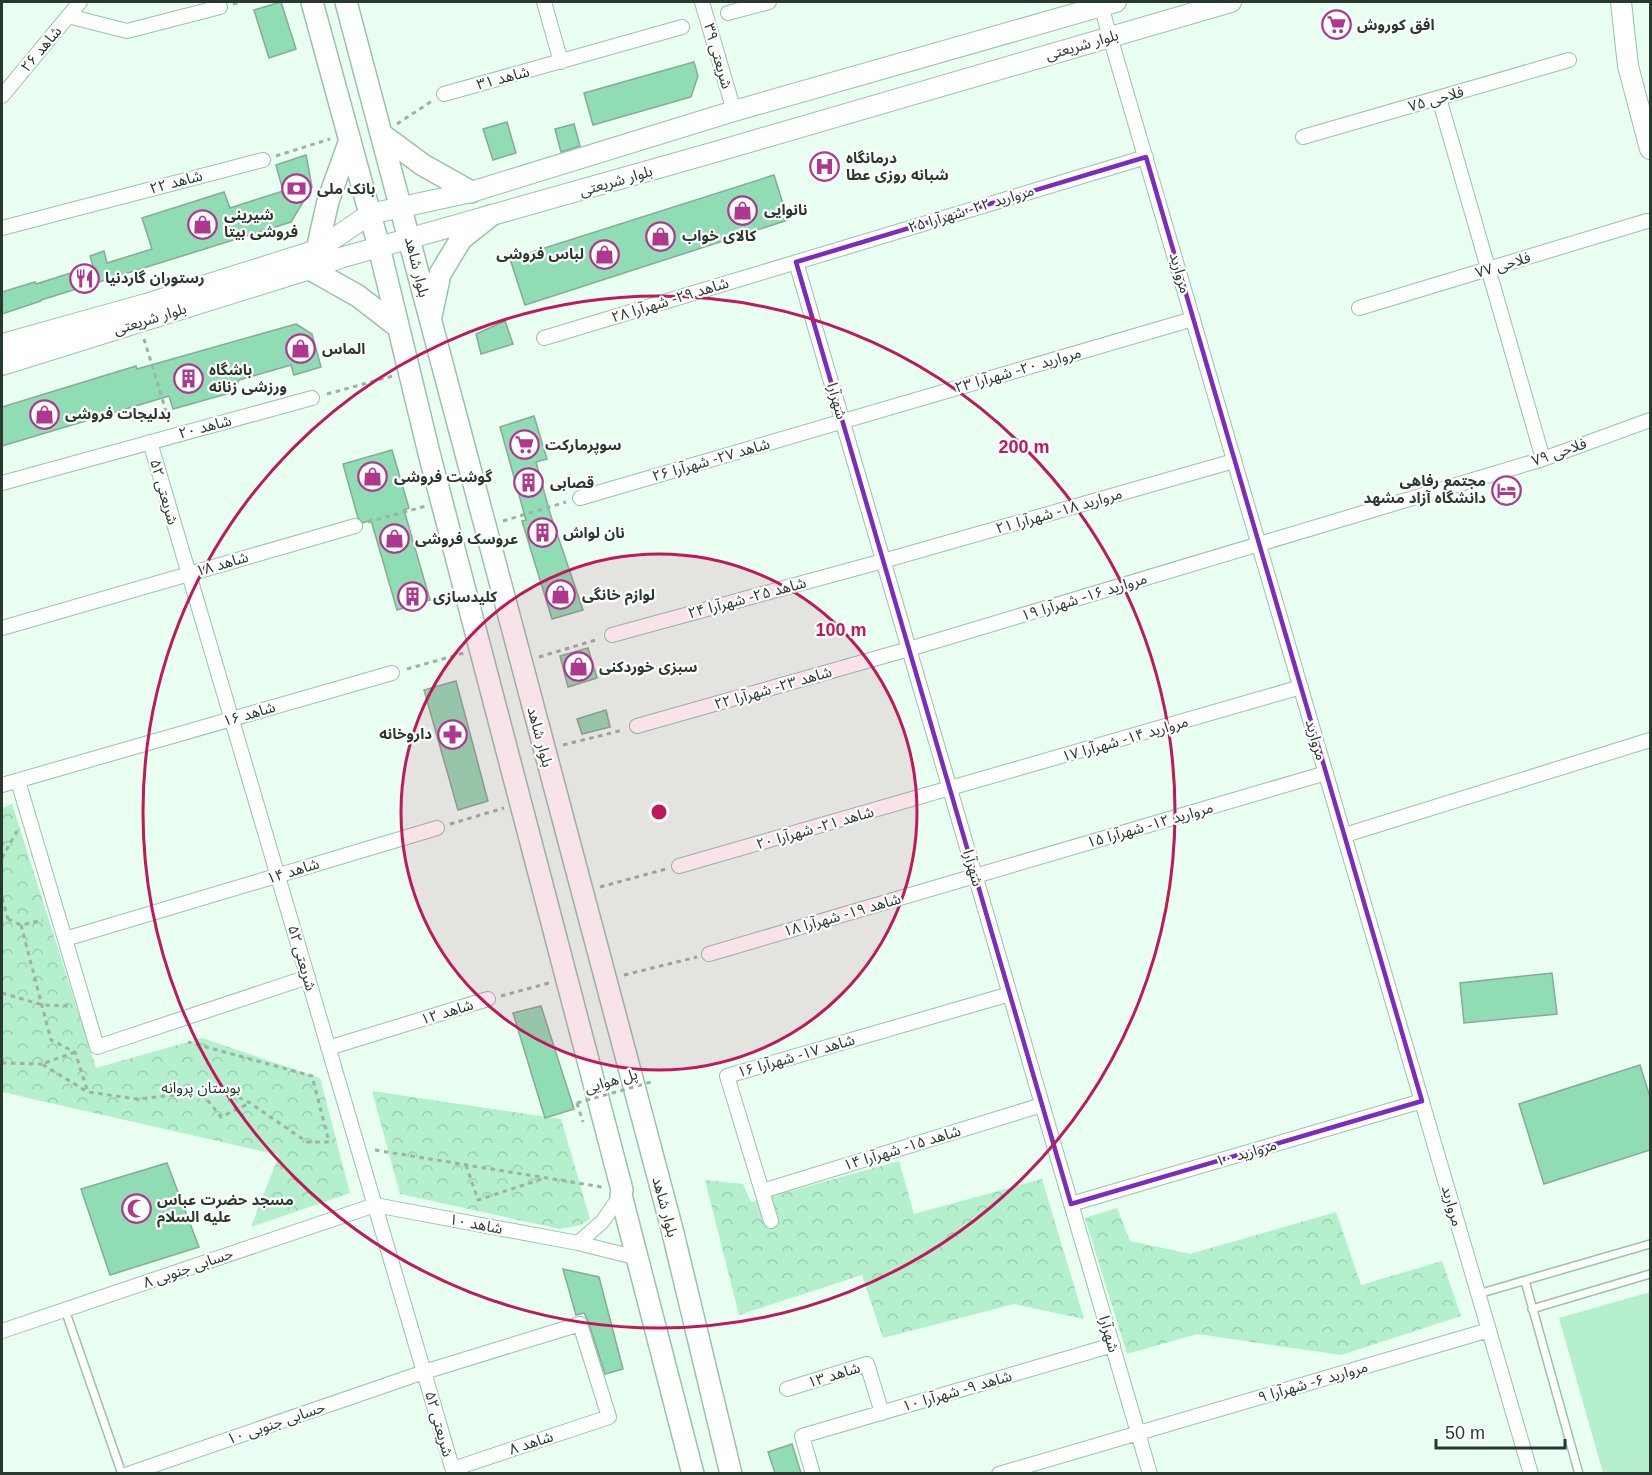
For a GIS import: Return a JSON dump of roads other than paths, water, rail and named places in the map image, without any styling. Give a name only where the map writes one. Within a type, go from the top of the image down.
[{"type":"main road","points":[[312,2],[379,247],[442,501],[693,1473]]},
{"type":"main road","name":"بلوار شاهد","points":[[346,2],[402,206],[484,526],[669,1221],[731,1473]]},
{"type":"main road","name":"بلوار شریعتی","points":[[2,344],[313,260],[340,258],[1231,2]]},
{"type":"main road","points":[[1622,2],[1628,66],[1650,145]]},
{"type":"main road","name":"بلوار شریعتی","points":[[2,365],[139,322],[313,260],[370,214],[471,192],[734,111],[1109,4]]},
{"type":"main road","points":[[381,134],[423,165],[471,192]]},
{"type":"main road","points":[[349,136],[328,201],[313,260],[398,327]]},
{"type":"main road","points":[[430,320],[440,274],[462,239],[490,216]]},
{"type":"street","name":"شاهد ۲۶","points":[[2,96],[80,2]]},
{"type":"street","points":[[544,2],[561,62]]},
{"type":"street","name":"شریعتی ۳۹","points":[[702,2],[734,111]]},
{"type":"street","points":[[728,13],[769,2]]},
{"type":"street","name":"مروارید","points":[[1109,4],[1110,37],[1531,1473]]},
{"type":"street","points":[[68,16],[128,31],[220,8]]},
{"type":"street","name":"شاهد ۳۱","points":[[444,94],[682,27]]},
{"type":"street","name":"فلاحی ۷۵","points":[[1303,137],[1569,60]]},
{"type":"street","points":[[1439,98],[1543,459]]},
{"type":"street","name":"مروارید ۲۲- شهرآرا ۲۵","points":[[796,262],[1146,157]]},
{"type":"street","name":"شاهد ۲۲","points":[[2,228],[262,160]]},
{"type":"street","name":"فلاحی ۷۷","points":[[1359,308],[1647,221]]},
{"type":"street","name":"شاهد ۲۹- شهرآرا ۲۸","points":[[544,338],[796,262]]},
{"type":"street","name":"شهرآرا","points":[[796,262],[1150,1473]]},
{"type":"street","name":"مروارید ۲۰- شهرآرا ۲۳","points":[[843,422],[1193,319]]},
{"type":"street","name":"شاهد ۲۰","points":[[2,483],[312,398]]},
{"type":"street","name":"فلاحی ۷۹","points":[[1259,544],[1543,459],[1650,420]]},
{"type":"street","name":"شاهد ۲۷- شهرآرا ۲۶","points":[[580,498],[843,422]]},
{"type":"street","name":"شریعتی ۵۲","points":[[150,442],[453,1471]]},
{"type":"street","name":"مروارید ۱۸- شهرآرا ۲۱","points":[[883,561],[1234,461]]},
{"type":"street","name":"شاهد ۱۸","points":[[2,628],[355,526]]},
{"type":"street","name":"مروارید ۱۶- شهرآرا ۱۹","points":[[909,649],[1259,544]]},
{"type":"street","name":"شاهد ۲۵- شهرآرا ۲۴","points":[[612,635],[883,561]]},
{"type":"street","name":"شاهد ۲۳- شهرآرا ۲۲","points":[[636,726],[909,649]]},
{"type":"street","name":"شاهد ۱۶","points":[[2,785],[392,673]]},
{"type":"street","name":"مروارید ۱۴- شهرآرا ۱۷","points":[[950,790],[1301,687]]},
{"type":"street","points":[[1345,835],[1650,740]]},
{"type":"street","name":"مروارید ۱۲- شهرآرا ۱۵","points":[[975,876],[1326,773]]},
{"type":"street","points":[[18,781],[97,1047],[308,977]]},
{"type":"street","name":"شاهد ۲۱- شهرآرا ۲۰","points":[[679,866],[950,790]]},
{"type":"street","name":"شاهد ۱۴","points":[[65,939],[437,828]]},
{"type":"street","name":"شاهد ۱۹- شهرآرا ۱۸","points":[[709,954],[975,876]]},
{"type":"street","name":"شاهد ۱۷- شهرآرا ۱۶","points":[[771,1221],[727,1076],[1010,994]]},
{"type":"street","name":"شاهد ۱۲","points":[[328,1048],[488,999]]},
{"type":"street","name":"مروارید ۱۰","points":[[1071,1204],[1422,1101]]},
{"type":"street","name":"شاهد ۱۵- شهرآرا ۱۴","points":[[762,1191],[1042,1105]]},
{"type":"street","points":[[578,1243],[602,1222],[621,1193]]},
{"type":"street","name":"شاهد ۱۰","points":[[375,1205],[578,1243],[638,1258]]},
{"type":"street","name":"حسابی جنوبی ۸","points":[[2,1331],[375,1205]]},
{"type":"street","name":"شاهد ۸","points":[[424,1372],[580,1324],[609,1417],[453,1471]]},
{"type":"street","name":"مروارید ۶- شهرآرا ۹","points":[[999,1473],[1489,1330]]},
{"type":"street","name":"شاهد ۹- شهرآرا ۱۰","points":[[813,1473],[802,1436],[1113,1345]]},
{"type":"street","name":"شاهد ۱۳","points":[[787,1389],[867,1364],[882,1413]]},
{"type":"street","name":"حسابی جنوبی ۱۰","points":[[128,1473],[424,1372]]},
{"type":"lane","points":[[1478,1294],[1650,1244]]},
{"type":"lane","points":[[1533,1308],[1650,1274]]},
{"type":"lane","points":[[1525,1281],[1579,1473]]},
{"type":"lane","points":[[65,1310],[122,1473]]},
{"type":"place","name":"افق کوروش","points":[[1336,25]]},
{"type":"place","name":"درمانگاه شبانه روزی عطا","points":[[825,167]]},
{"type":"place","name":"بانک ملی","points":[[296,189]]},
{"type":"place","name":"نانوایی","points":[[743,210]]},
{"type":"place","name":"شیرینی فروشی بیتا","points":[[203,224]]},
{"type":"place","name":"کالای خواب","points":[[661,236]]},
{"type":"place","name":"لباس فروشی","points":[[605,254]]},
{"type":"place","name":"رستوران گاردنیا","points":[[84,278]]},
{"type":"place","name":"الماس","points":[[301,349]]},
{"type":"place","name":"باشگاه ورزشی زنانه","points":[[188,379]]},
{"type":"place","name":"بدلیجات فروشی","points":[[44,414]]},
{"type":"place","name":"سوپرمارکت","points":[[524,445]]},
{"type":"place","name":"گوشت فروشی","points":[[373,477]]},
{"type":"place","name":"قصابی","points":[[529,483]]},
{"type":"place","name":"مجتمع رفاهی دانشگاه آزاد مشهد","points":[[1507,490]]},
{"type":"place","name":"نان لواش","points":[[542,533]]},
{"type":"place","name":"عروسک فروشی","points":[[394,539]]},
{"type":"place","name":"لوازم خانگی","points":[[561,595]]},
{"type":"place","name":"کلیدسازی","points":[[412,597]]},
{"type":"place","name":"سبزی خوردکنی","points":[[578,667]]},
{"type":"place","name":"داروخانه","points":[[453,734]]},
{"type":"place","name":"مسجد حضرت عباس علیه السلام","points":[[136,1209]]},
{"type":"park label","name":"بوستان پروانه","points":[[201,1088]]}]
